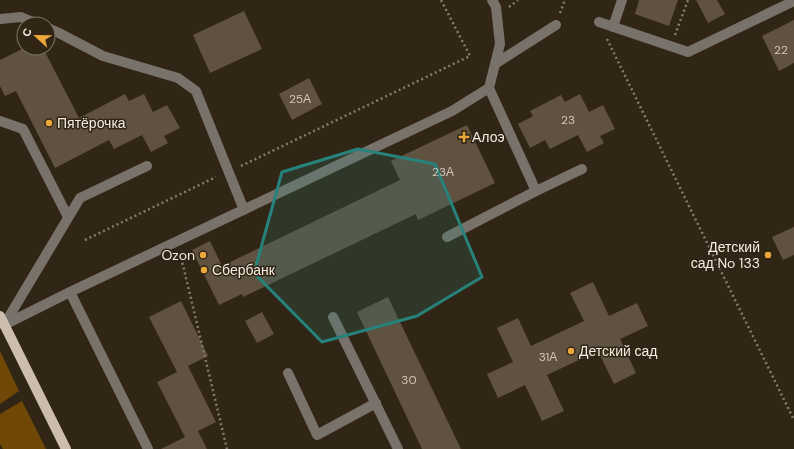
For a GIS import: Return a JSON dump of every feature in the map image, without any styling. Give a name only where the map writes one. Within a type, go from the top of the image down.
[{"type":"main road","points":[[2,321],[66,449]]},
{"type":"lane","points":[[492,0],[496,7],[500,44],[489,88],[536,191]]},
{"type":"lane","points":[[613,27],[622,0]]},
{"type":"lane","points":[[599,22],[688,52],[794,1]]},
{"type":"lane","points":[[0,19],[16,17]]},
{"type":"lane","points":[[495,64],[556,25]]},
{"type":"lane","points":[[56,32],[103,56],[178,78],[196,91],[244,210]]},
{"type":"lane","points":[[2,321],[70,292],[452,111],[489,88]]},
{"type":"lane","points":[[0,120],[23,129],[68,217]]},
{"type":"lane","points":[[2,321],[80,198],[147,166]]},
{"type":"lane","points":[[447,238],[536,191],[582,169]]},
{"type":"lane","points":[[70,292],[148,449]]},
{"type":"lane","points":[[333,317],[398,449]]},
{"type":"lane","points":[[288,373],[317,436],[376,403]]},
{"type":"path","points":[[85,240],[470,56],[441,0]]},
{"type":"path","points":[[671,47],[688,0]]},
{"type":"path","points":[[599,22],[794,420]]},
{"type":"path","points":[[177,241],[227,449]]},
{"type":"highlighted area","points":[[358,149],[435,164],[482,277],[417,316],[322,342],[254,273],[282,172]]},
{"type":"shaded area","points":[[0,351],[19,391],[0,404]]},
{"type":"shaded area","points":[[22,401],[46,449],[3,449],[0,444],[0,414]]},
{"type":"building","points":[[639,0],[678,0],[669,26],[635,14]]},
{"type":"building","points":[[696,0],[717,0],[725,14],[708,23]]},
{"type":"building","points":[[244,11],[262,49],[210,73],[193,35]]},
{"type":"building","points":[[794,20],[794,63],[779,71],[762,36]]},
{"type":"building","points":[[16,52],[16,56],[47,56],[79,118],[125,94],[129,101],[144,94],[153,112],[167,105],[180,128],[164,136],[168,143],[151,152],[142,135],[114,149],[109,140],[55,168],[16,91],[5,96],[0,86],[0,60]]},
{"type":"building","points":[[309,78],[322,104],[292,120],[279,94]]},
{"type":"building","points":[[580,94],[589,112],[603,105],[615,129],[600,136],[604,143],[587,152],[578,135],[550,149],[545,140],[530,148],[518,124],[533,116],[530,111],[561,95],[565,102]]},
{"type":"building","points":[[467,125],[495,183],[418,220],[416,214],[243,297],[242,294],[219,305],[192,250],[210,241],[222,266],[400,180],[391,161]]},
{"type":"building","points":[[794,227],[794,255],[783,260],[772,237]]},
{"type":"building","points":[[593,282],[609,316],[637,303],[648,326],[620,339],[636,373],[614,384],[598,351],[547,375],[564,411],[542,421],[525,385],[498,398],[487,374],[513,362],[497,328],[518,318],[531,346],[584,321],[570,293]]},
{"type":"building","points":[[388,297],[461,449],[422,449],[357,312]]},
{"type":"building","points":[[181,301],[208,356],[188,366],[216,422],[198,431],[207,449],[161,449],[185,437],[157,382],[177,372],[149,317]]},
{"type":"building","points":[[262,312],[274,334],[257,343],[245,321]]},
{"type":"place","name":"Пятёрочка","points":[[49,123]]},
{"type":"place","name":"Алоэ","points":[[464,137]]},
{"type":"place","name":"Ozon","points":[[203,255]]},
{"type":"place","name":"Детский сад No 133","points":[[768,255]]},
{"type":"place","name":"Сбербанк","points":[[204,270]]},
{"type":"place","name":"Детский сад","points":[[571,351]]}]
